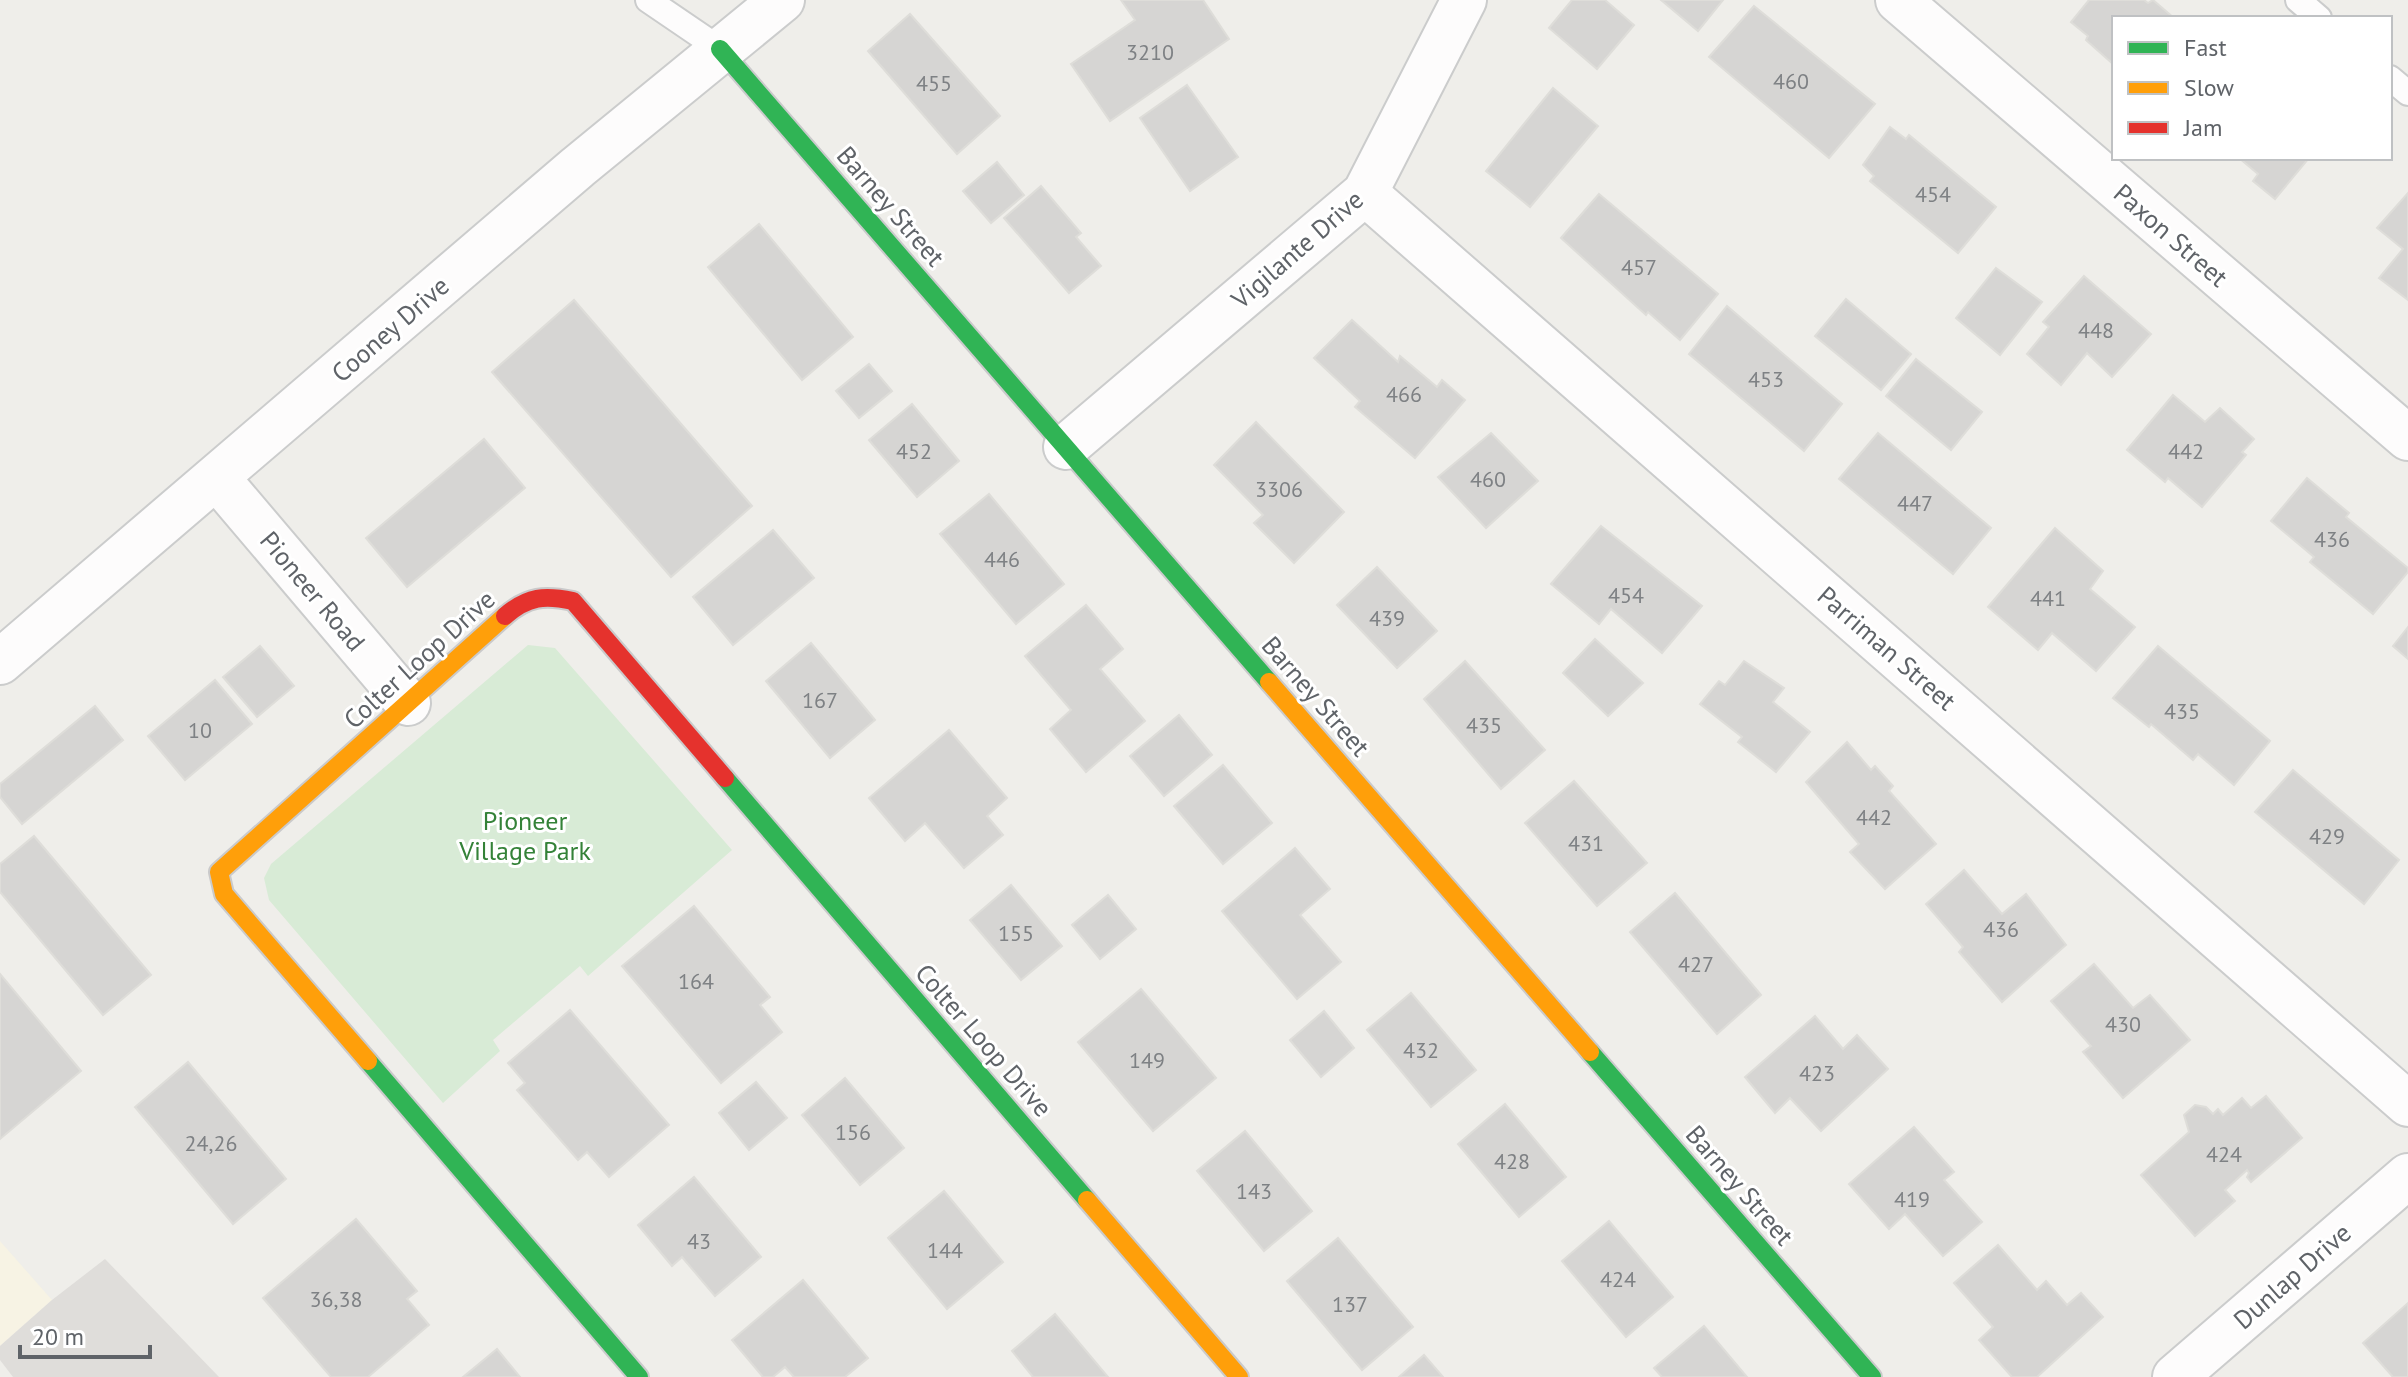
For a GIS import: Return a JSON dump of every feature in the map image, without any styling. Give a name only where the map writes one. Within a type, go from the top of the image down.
[{"type":"street","name":"Vigilante Drive","points":[[1066,447],[1365,193],[1464,0]]},
{"type":"street","name":"Paxon Street","points":[[1898,0],[2408,438]]},
{"type":"street","name":"Cooney Drive","points":[[0,662],[720,49],[764,6]]},
{"type":"street","name":"Barney Street","points":[[720,49],[1872,1377]]},
{"type":"street","name":"Parriman Street","points":[[1365,193],[2408,1104]]},
{"type":"street","name":"Pioneer Road","points":[[217,478],[408,703]]},
{"type":"street","name":"Colter Loop Drive","points":[[639,1377],[224,894],[219,872],[520,603],[550,596],[573,601],[1239,1377]]},
{"type":"street","name":"Dunlap Drive","points":[[2175,1377],[2408,1176]]},
{"type":"lane","points":[[648,0],[720,49]]},
{"type":"lane","points":[[2298,0],[2317,16]]},
{"type":"lane","points":[[2392,80],[2408,93]]},
{"type":"shaded area","points":[[0,1241],[52,1300],[0,1346]]},
{"type":"shaded area","points":[[105,1259],[219,1377],[13,1377],[0,1360],[0,1346]]},
{"type":"green space","name":"Pioneer Village Park","points":[[528,645],[555,648],[732,850],[588,976],[580,966],[493,1040],[500,1051],[443,1103],[269,900],[264,878],[271,864]]},
{"type":"building","points":[[1121,0],[1203,0],[1229,39],[1110,121],[1071,64],[1135,20]]},
{"type":"building","points":[[1572,0],[1605,0],[1634,25],[1597,69],[1549,28]]},
{"type":"building","points":[[1661,0],[1723,0],[1698,31]]},
{"type":"building","points":[[2089,0],[2144,0],[2148,3],[2153,0],[2172,16],[2112,16],[2112,63],[2071,22]]},
{"type":"building","points":[[1754,6],[1875,104],[1829,158],[1709,57]]},
{"type":"building","points":[[910,14],[1000,116],[957,154],[868,51]]},
{"type":"building","points":[[1187,85],[1238,157],[1190,191],[1140,118]]},
{"type":"building","points":[[1553,88],[1598,126],[1530,207],[1486,171]]},
{"type":"building","points":[[1890,127],[1906,139],[1909,135],[1996,207],[1958,253],[1870,181],[1874,176],[1863,165]]},
{"type":"building","points":[[2241,160],[2307,160],[2275,199],[2253,181],[2258,174]]},
{"type":"building","points":[[997,162],[1024,195],[991,223],[963,191]]},
{"type":"building","points":[[1041,186],[1081,233],[1076,237],[1101,266],[1069,293],[1004,218]]},
{"type":"building","points":[[2408,193],[2408,300],[2379,278],[2403,249],[2377,228]]},
{"type":"building","points":[[1599,194],[1718,294],[1680,340],[1648,312],[1646,315],[1561,238]]},
{"type":"building","points":[[759,224],[853,337],[802,380],[708,267]]},
{"type":"building","points":[[1996,268],[2042,302],[2000,355],[1956,318]]},
{"type":"building","points":[[2084,276],[2151,334],[2112,377],[2087,353],[2061,385],[2027,354],[2049,327],[2043,322]]},
{"type":"building","points":[[1846,299],[1911,354],[1881,390],[1815,336]]},
{"type":"building","points":[[574,300],[752,506],[671,577],[492,372]]},
{"type":"building","points":[[1727,306],[1842,404],[1804,451],[1689,354]]},
{"type":"building","points":[[1352,320],[1398,362],[1400,356],[1437,387],[1442,380],[1465,400],[1415,458],[1355,407],[1360,401],[1314,358]]},
{"type":"building","points":[[1916,359],[1982,412],[1951,450],[1886,396]]},
{"type":"building","points":[[869,364],[892,391],[859,418],[836,391]]},
{"type":"building","points":[[2173,395],[2205,422],[2220,408],[2254,439],[2242,452],[2246,455],[2202,507],[2168,478],[2165,482],[2127,450]]},
{"type":"building","points":[[912,404],[959,461],[917,497],[869,440]]},
{"type":"building","points":[[1256,422],[1344,512],[1294,563],[1254,523],[1263,515],[1214,465]]},
{"type":"building","points":[[1491,433],[1538,481],[1486,528],[1438,477]]},
{"type":"building","points":[[1878,433],[1991,528],[1953,574],[1839,479]]},
{"type":"building","points":[[484,439],[525,488],[407,587],[366,538]]},
{"type":"building","points":[[2307,478],[2349,513],[2346,517],[2408,568],[2408,572],[2373,614],[2310,562],[2314,557],[2271,521]]},
{"type":"building","points":[[989,494],[1064,584],[1016,624],[940,534]]},
{"type":"building","points":[[1601,526],[1702,606],[1662,653],[1611,609],[1599,624],[1551,584]]},
{"type":"building","points":[[2055,528],[2103,571],[2090,589],[2135,627],[2096,671],[2052,633],[2038,650],[1988,607]]},
{"type":"building","points":[[773,530],[814,578],[733,645],[693,597]]},
{"type":"building","points":[[1377,567],[1437,631],[1397,668],[1337,605]]},
{"type":"building","points":[[1086,605],[1123,649],[1100,669],[1145,721],[1086,772],[1050,729],[1071,710],[1025,656]]},
{"type":"building","points":[[2408,627],[2408,659],[2393,646]]},
{"type":"building","points":[[1595,639],[1643,683],[1608,716],[1563,673]]},
{"type":"building","points":[[811,643],[875,720],[830,758],[766,681]]},
{"type":"building","points":[[260,646],[294,686],[257,717],[223,677]]},
{"type":"building","points":[[2158,646],[2270,741],[2234,785],[2198,754],[2193,760],[2151,724],[2149,727],[2113,698]]},
{"type":"building","points":[[1465,661],[1545,750],[1501,789],[1424,699]]},
{"type":"building","points":[[1744,661],[1784,688],[1773,702],[1810,732],[1776,772],[1738,742],[1742,737],[1700,704],[1719,681],[1725,685]]},
{"type":"building","points":[[215,680],[252,724],[185,780],[148,736]]},
{"type":"building","points":[[95,706],[123,740],[22,824],[0,797],[0,784]]},
{"type":"building","points":[[1179,715],[1212,755],[1164,796],[1130,756]]},
{"type":"building","points":[[949,730],[1007,798],[987,816],[1003,835],[964,868],[925,823],[905,841],[869,798]]},
{"type":"building","points":[[1847,742],[1871,770],[1875,766],[1893,786],[1889,791],[1936,844],[1885,889],[1850,852],[1859,844],[1806,782]]},
{"type":"building","points":[[1223,765],[1272,823],[1223,864],[1174,806]]},
{"type":"building","points":[[2293,770],[2399,860],[2364,904],[2255,812]]},
{"type":"building","points":[[1574,781],[1647,863],[1597,906],[1525,823]]},
{"type":"building","points":[[34,836],[151,975],[103,1015],[0,892],[0,864]]},
{"type":"building","points":[[1295,848],[1330,889],[1300,915],[1341,962],[1297,999],[1222,911]]},
{"type":"building","points":[[1964,870],[2002,914],[2026,894],[2066,945],[2002,1002],[1959,952],[1963,947],[1926,904]]},
{"type":"building","points":[[1011,885],[1062,946],[1021,980],[970,920]]},
{"type":"building","points":[[1675,893],[1761,995],[1717,1034],[1630,932]]},
{"type":"building","points":[[1108,895],[1136,929],[1100,959],[1072,925]]},
{"type":"building","points":[[694,906],[770,997],[760,1005],[782,1032],[721,1083],[622,966]]},
{"type":"building","points":[[2094,964],[2133,1008],[2150,995],[2190,1040],[2123,1098],[2083,1052],[2091,1046],[2051,1001]]},
{"type":"building","points":[[0,974],[81,1071],[0,1139]]},
{"type":"building","points":[[1141,989],[1216,1078],[1153,1131],[1078,1042]]},
{"type":"building","points":[[1411,993],[1476,1070],[1431,1107],[1367,1030]]},
{"type":"building","points":[[570,1010],[669,1125],[609,1177],[587,1152],[578,1160],[517,1090],[525,1083],[508,1063]]},
{"type":"building","points":[[1324,1011],[1354,1048],[1321,1077],[1290,1040]]},
{"type":"building","points":[[1815,1016],[1843,1049],[1857,1035],[1888,1069],[1821,1131],[1790,1098],[1775,1113],[1745,1077]]},
{"type":"building","points":[[188,1062],[286,1179],[233,1224],[135,1107]]},
{"type":"building","points":[[845,1078],[904,1148],[860,1185],[802,1115]]},
{"type":"building","points":[[756,1082],[787,1118],[749,1150],[719,1113]]},
{"type":"building","points":[[2266,1096],[2302,1138],[2251,1182],[2247,1170],[2225,1190],[2235,1201],[2195,1236],[2141,1175],[2189,1132],[2184,1115],[2195,1105],[2206,1107],[2213,1114],[2218,1109],[2223,1115],[2242,1098],[2251,1108]]},
{"type":"building","points":[[1505,1104],[1566,1177],[1519,1217],[1458,1144]]},
{"type":"building","points":[[1914,1127],[1954,1172],[1944,1180],[1982,1222],[1943,1256],[1905,1214],[1889,1229],[1849,1184]]},
{"type":"building","points":[[1245,1131],[1312,1211],[1264,1251],[1197,1171]]},
{"type":"building","points":[[694,1177],[761,1257],[715,1296],[682,1257],[672,1266],[638,1225]]},
{"type":"building","points":[[944,1191],[1003,1262],[947,1309],[888,1238]]},
{"type":"building","points":[[356,1219],[417,1291],[407,1299],[429,1325],[368,1377],[331,1377],[263,1298]]},
{"type":"building","points":[[1609,1221],[1673,1297],[1626,1337],[1562,1261]]},
{"type":"building","points":[[1338,1238],[1413,1327],[1362,1370],[1287,1281]]},
{"type":"building","points":[[1998,1245],[2037,1290],[2046,1281],[2067,1305],[2081,1293],[2103,1317],[2037,1377],[2012,1377],[1979,1340],[1993,1327],[1954,1283]]},
{"type":"building","points":[[803,1280],[868,1358],[845,1377],[794,1377],[785,1367],[773,1377],[763,1377],[732,1340]]},
{"type":"building","points":[[2408,1303],[2408,1377],[2393,1377],[2363,1343]]},
{"type":"building","points":[[1055,1314],[1108,1377],[1033,1377],[1012,1351]]},
{"type":"building","points":[[1704,1326],[1747,1377],[1662,1377],[1654,1368]]},
{"type":"building","points":[[497,1349],[520,1377],[463,1377]]},
{"type":"building","points":[[1424,1355],[1443,1377],[1399,1377]]},
{"type":"traffic: fast","points":[[720,49],[1269,682]]},
{"type":"traffic: fast","points":[[725,778],[1087,1200]]},
{"type":"traffic: fast","points":[[1590,1052],[1872,1377]]},
{"type":"traffic: fast","points":[[368,1061],[639,1377]]},
{"type":"traffic: slow","points":[[368,1061],[224,894],[219,872],[505,616]]},
{"type":"traffic: slow","points":[[1269,682],[1590,1052]]},
{"type":"traffic: slow","points":[[1087,1200],[1239,1377]]},
{"type":"traffic: jam","points":[[505,616],[521,604],[537,599],[573,601],[725,778]]}]
